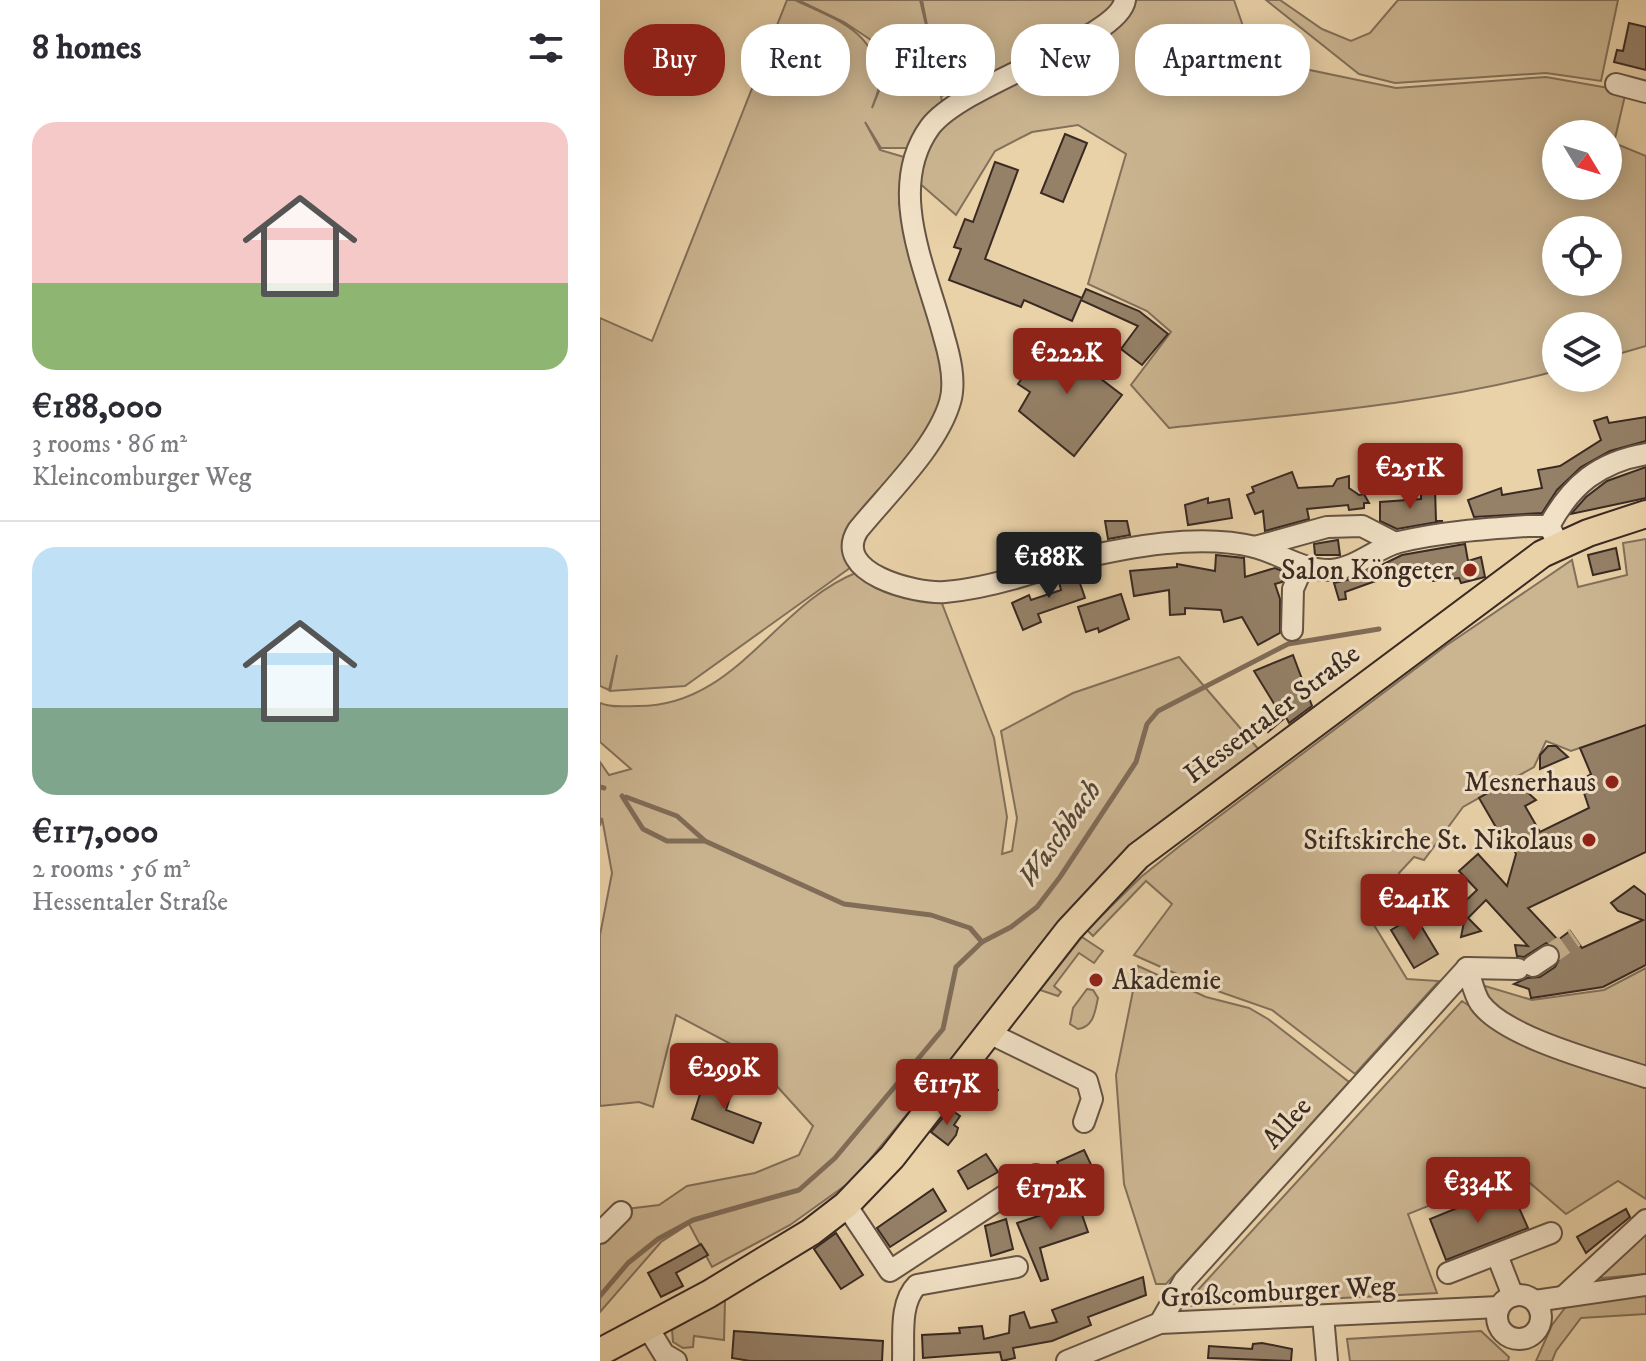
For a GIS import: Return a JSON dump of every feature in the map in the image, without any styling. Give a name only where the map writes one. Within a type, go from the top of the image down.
[{"type":"main road","name":"Hessentaler Straße","points":[[600,1352],[648,1328],[811,1232],[846,1205],[892,1157],[989,1033],[1029,994],[1069,930],[1138,856],[1458,615],[1554,536],[1646,514]]},
{"type":"street","points":[[1125,0],[1111,23],[984,86],[931,125],[914,157],[907,203],[951,362],[951,400],[939,430],[858,530],[852,544],[854,559],[862,568],[901,585],[940,592],[975,589],[1063,563],[1160,545],[1221,543],[1255,547],[1303,566],[1332,570],[1368,559],[1395,543],[1480,530],[1554,536],[1565,495],[1598,470],[1646,454]]},
{"type":"street","points":[[1616,84],[1646,92]]},
{"type":"street","points":[[1255,547],[1327,527],[1362,526],[1395,543]]},
{"type":"street","points":[[1292,630],[1293,589],[1303,566]]},
{"type":"street","points":[[1533,964],[1467,968],[1480,1003],[1502,1021],[1530,1037],[1646,1077]]},
{"type":"street","name":"Allee","points":[[1160,1323],[1184,1281],[1467,968]]},
{"type":"street","points":[[989,1033],[1087,1081],[1092,1099],[1084,1122]]},
{"type":"street","points":[[846,1205],[890,1271],[1036,1175]]},
{"type":"street","points":[[600,1233],[621,1212]]},
{"type":"street","points":[[1564,1296],[1646,1220]]},
{"type":"street","points":[[1448,1273],[1551,1233]]},
{"type":"street","points":[[1497,1255],[1506,1301],[1500,1327],[1510,1336],[1523,1338],[1539,1326],[1541,1313],[1535,1301]]},
{"type":"street","points":[[903,1361],[905,1306],[910,1292],[917,1285],[1017,1267]]},
{"type":"street","name":"Großcomburger Weg","points":[[1067,1361],[1160,1323],[1323,1316],[1506,1301],[1523,1295],[1535,1301],[1646,1285]]},
{"type":"street","points":[[1323,1316],[1327,1361]]},
{"type":"street","points":[[648,1328],[664,1354],[676,1361]]},
{"type":"shaded area","points":[[787,0],[795,0],[843,24],[777,24]]},
{"type":"shaded area","points":[[798,0],[920,0],[926,24],[866,24],[866,37],[850,24]]},
{"type":"shaded area","points":[[922,0],[1120,0],[1109,17],[1096,24],[1011,24],[1011,68],[995,76],[995,24],[927,24]]},
{"type":"shaded area","points":[[1133,0],[1234,0],[1242,24],[1135,24],[1135,96],[1310,96],[1310,70],[1396,88],[1546,77],[1626,91],[1619,120],[1542,120],[1542,200],[1622,200],[1622,146],[1646,156],[1646,346],[1622,353],[1622,312],[1542,312],[1542,374],[1412,400],[1169,428],[1131,385],[1171,332],[1147,311],[1088,284],[1126,154],[1078,125],[1032,132],[995,151],[956,215],[918,182],[924,153],[943,124],[986,96],[995,96],[995,90],[1011,80],[1011,96],[1119,96],[1119,24],[1096,24]]},
{"type":"shaded area","points":[[1266,0],[1280,0],[1322,29],[1351,41],[1370,33],[1398,0],[1618,0],[1601,81],[1546,73],[1395,83],[1359,74],[1310,35],[1310,24],[1296,24]]},
{"type":"shaded area","points":[[850,29],[866,44],[866,96],[876,96],[872,108],[877,96],[942,96],[943,105],[911,148],[881,148],[865,122],[880,150],[904,157],[899,204],[938,328],[945,399],[931,431],[852,529],[854,565],[685,686],[610,691],[617,655],[609,690],[600,686],[600,318],[652,341],[749,96],[850,96]]},
{"type":"shaded area","points":[[1646,539],[1646,725],[1571,751],[1546,741],[1534,767],[1463,807],[1424,860],[1414,857],[1399,873],[1411,902],[1374,925],[1407,979],[1439,981],[1355,1074],[1272,1010],[1206,987],[1134,955],[1172,904],[1146,881],[1093,936],[1087,930],[1141,877],[1181,845],[1447,645],[1572,560],[1578,587],[1627,575],[1623,543]]},
{"type":"shaded area","points":[[858,572],[941,601],[994,738],[1007,817],[1002,854],[1012,851],[1017,818],[1001,731],[1073,693],[1179,657],[1260,751],[1019,978],[853,1180],[790,1225],[712,1267],[689,1224],[661,1242],[600,1312],[600,1234],[626,1209],[659,1205],[687,1186],[755,1173],[799,1155],[813,1126],[746,1052],[676,1015],[653,1107],[639,1102],[600,1106],[600,935],[612,873],[602,818],[600,826],[600,762],[609,775],[631,769],[600,742],[600,703],[637,706],[672,702],[702,690],[729,672],[802,607],[829,587]]},
{"type":"shaded area","points":[[1082,937],[1103,951],[1094,963],[1079,953],[1054,986],[1061,992],[1058,996],[1040,990]]},
{"type":"shaded area","points":[[1138,966],[1206,997],[1249,1008],[1268,1019],[1349,1082],[1166,1284],[1156,1284],[1124,1184],[1116,1075]]},
{"type":"shaded area","points":[[1646,968],[1646,1070],[1532,1031],[1481,997],[1485,986],[1532,1000],[1604,990]]},
{"type":"shaded area","points":[[1087,989],[1093,990],[1098,998],[1096,1008],[1091,1022],[1078,1029],[1070,1024],[1073,1008]]},
{"type":"shaded area","points":[[1462,1001],[1494,1022],[1646,1081],[1646,1199],[1618,1181],[1566,1214],[1516,1171],[1408,1214],[1437,1293],[1187,1306],[1187,1302]]},
{"type":"shaded area","points":[[1646,1229],[1646,1274],[1591,1279]]},
{"type":"shaded area","points":[[1646,1294],[1646,1314],[1581,1318],[1552,1361],[1536,1361],[1552,1325],[1568,1304]]},
{"type":"shaded area","points":[[725,1300],[724,1340],[694,1336],[693,1347],[683,1348],[673,1342],[672,1330]]},
{"type":"shaded area","points":[[1481,1331],[1509,1357],[1508,1361],[1350,1361],[1347,1339]]},
{"type":"building","points":[[1629,23],[1646,27],[1646,70],[1614,62],[1617,50],[1623,51]]},
{"type":"building","points":[[1065,134],[1087,143],[1063,202],[1041,193]]},
{"type":"building","points":[[995,162],[1018,170],[985,259],[1082,298],[1086,289],[1139,311],[1168,334],[1142,365],[1121,349],[1138,326],[1081,300],[1072,321],[1024,300],[1021,307],[949,280],[961,249],[954,247],[965,219],[973,222]]},
{"type":"building","points":[[1063,335],[1092,356],[1084,366],[1122,395],[1074,456],[1019,411],[1030,392],[1018,384],[1029,369],[1034,373]]},
{"type":"building","points":[[1607,417],[1609,423],[1646,417],[1646,441],[1610,451],[1581,467],[1557,490],[1542,513],[1474,517],[1468,500],[1501,488],[1502,495],[1542,488],[1538,470],[1560,466],[1601,440],[1594,421]]},
{"type":"building","points":[[1646,467],[1646,498],[1571,514],[1607,481]]},
{"type":"building","points":[[1292,472],[1298,488],[1333,486],[1337,479],[1349,476],[1349,488],[1359,495],[1364,494],[1369,503],[1364,503],[1364,508],[1349,510],[1348,505],[1307,509],[1309,519],[1265,531],[1263,511],[1255,514],[1247,495],[1254,492],[1252,487]]},
{"type":"building","points":[[1435,488],[1436,521],[1443,521],[1397,529],[1380,521],[1380,502],[1421,499],[1421,489]]},
{"type":"building","points":[[1208,498],[1208,503],[1229,499],[1232,518],[1188,525],[1185,505]]},
{"type":"building","points":[[1105,521],[1127,521],[1130,535],[1108,539]]},
{"type":"building","points":[[1338,540],[1340,555],[1315,555],[1314,544]]},
{"type":"building","points":[[1465,544],[1468,561],[1481,557],[1485,577],[1461,583],[1459,578],[1433,581],[1430,568],[1412,575],[1409,569],[1345,592],[1346,599],[1339,600],[1334,583],[1355,578],[1402,555]]},
{"type":"building","points":[[1616,548],[1620,569],[1593,575],[1588,555]]},
{"type":"building","points":[[1216,555],[1244,558],[1245,577],[1275,568],[1282,571],[1282,582],[1275,584],[1280,599],[1280,633],[1258,645],[1242,617],[1224,622],[1221,610],[1185,608],[1185,614],[1170,615],[1169,590],[1134,596],[1130,571],[1177,567],[1177,564],[1215,571]]},
{"type":"building","points":[[1066,571],[1076,572],[1085,598],[1038,614],[1041,622],[1023,630],[1012,603],[1029,595],[1031,600],[1061,590],[1058,578]]},
{"type":"building","points":[[1121,594],[1129,619],[1099,632],[1098,628],[1086,632],[1078,607]]},
{"type":"building","points":[[1293,655],[1312,706],[1289,723],[1286,717],[1268,732],[1259,720],[1276,707],[1254,671]]},
{"type":"building","points":[[1646,725],[1646,852],[1528,908],[1558,940],[1570,931],[1582,948],[1643,920],[1618,911],[1611,903],[1634,886],[1646,895],[1646,965],[1603,987],[1531,998],[1529,989],[1514,984],[1527,978],[1540,977],[1555,967],[1561,956],[1558,948],[1546,943],[1524,957],[1517,956],[1515,945],[1528,946],[1486,900],[1468,918],[1481,931],[1461,937],[1464,922],[1453,913],[1477,890],[1459,871],[1478,854],[1507,886],[1516,854],[1505,830],[1497,829],[1479,798],[1513,779],[1536,800],[1525,806],[1540,832],[1589,808],[1580,781],[1591,774],[1580,748]]},
{"type":"building","points":[[1548,746],[1556,746],[1568,757],[1540,769],[1540,755]]},
{"type":"building","points":[[1415,916],[1438,954],[1414,968],[1391,930]]},
{"type":"building","points":[[980,1071],[996,1083],[993,1086],[998,1090],[990,1101],[985,1097],[981,1102],[965,1090]]},
{"type":"building","points":[[720,1073],[736,1079],[726,1110],[761,1123],[753,1143],[692,1119],[702,1088],[714,1092]]},
{"type":"building","points":[[950,1109],[960,1116],[954,1125],[958,1128],[956,1135],[948,1145],[931,1132]]},
{"type":"building","points":[[1084,1150],[1096,1175],[1068,1187],[1057,1162]]},
{"type":"building","points":[[986,1154],[998,1172],[968,1189],[958,1171]]},
{"type":"building","points":[[933,1189],[946,1211],[890,1247],[877,1228]]},
{"type":"building","points":[[1512,1192],[1528,1228],[1446,1260],[1430,1219],[1484,1197],[1486,1202]]},
{"type":"building","points":[[1078,1203],[1088,1232],[1040,1248],[1048,1279],[1041,1281],[1017,1223]]},
{"type":"building","points":[[1626,1209],[1630,1217],[1586,1253],[1577,1237]]},
{"type":"building","points":[[1006,1219],[1013,1249],[991,1256],[985,1226]]},
{"type":"building","points":[[836,1233],[863,1275],[841,1289],[814,1249]]},
{"type":"building","points":[[701,1244],[708,1255],[676,1273],[683,1286],[661,1297],[648,1273]]},
{"type":"building","points":[[1143,1277],[1146,1295],[1088,1317],[1091,1325],[1052,1341],[1013,1348],[1015,1358],[1002,1361],[1000,1352],[923,1358],[922,1335],[960,1333],[959,1328],[982,1326],[984,1339],[1009,1333],[1010,1316],[1024,1312],[1030,1328],[1057,1322],[1052,1310]]},
{"type":"building","points":[[734,1331],[883,1341],[882,1361],[750,1361],[732,1358]]},
{"type":"building","points":[[1253,1344],[1292,1349],[1291,1361],[1208,1358],[1209,1346],[1252,1349]]},
{"type":"waterway","name":"Waschbach","points":[[600,1296],[628,1263],[658,1239],[693,1220],[799,1190],[835,1158],[943,1029],[956,967],[982,942],[1011,927],[1037,907],[1060,877],[1136,762],[1147,724],[1158,711],[1288,644],[1379,629]]},
{"type":"waterway","points":[[600,787],[604,788]]},
{"type":"waterway","points":[[622,796],[643,829],[667,841],[705,841],[844,904],[931,915],[970,928],[982,942]]},
{"type":"waterway","points":[[626,797],[677,816],[704,840]]},
{"type":"tunnel","points":[[1548,956],[1575,937]]},
{"type":"place","name":"Salon Köngeter","points":[[1470,570]]},
{"type":"place","name":"Mesnerhaus","points":[[1612,782]]},
{"type":"place","name":"Stiftskirche St. Nikolaus","points":[[1589,840]]},
{"type":"place","name":"Akademie","points":[[1096,980]]}]
